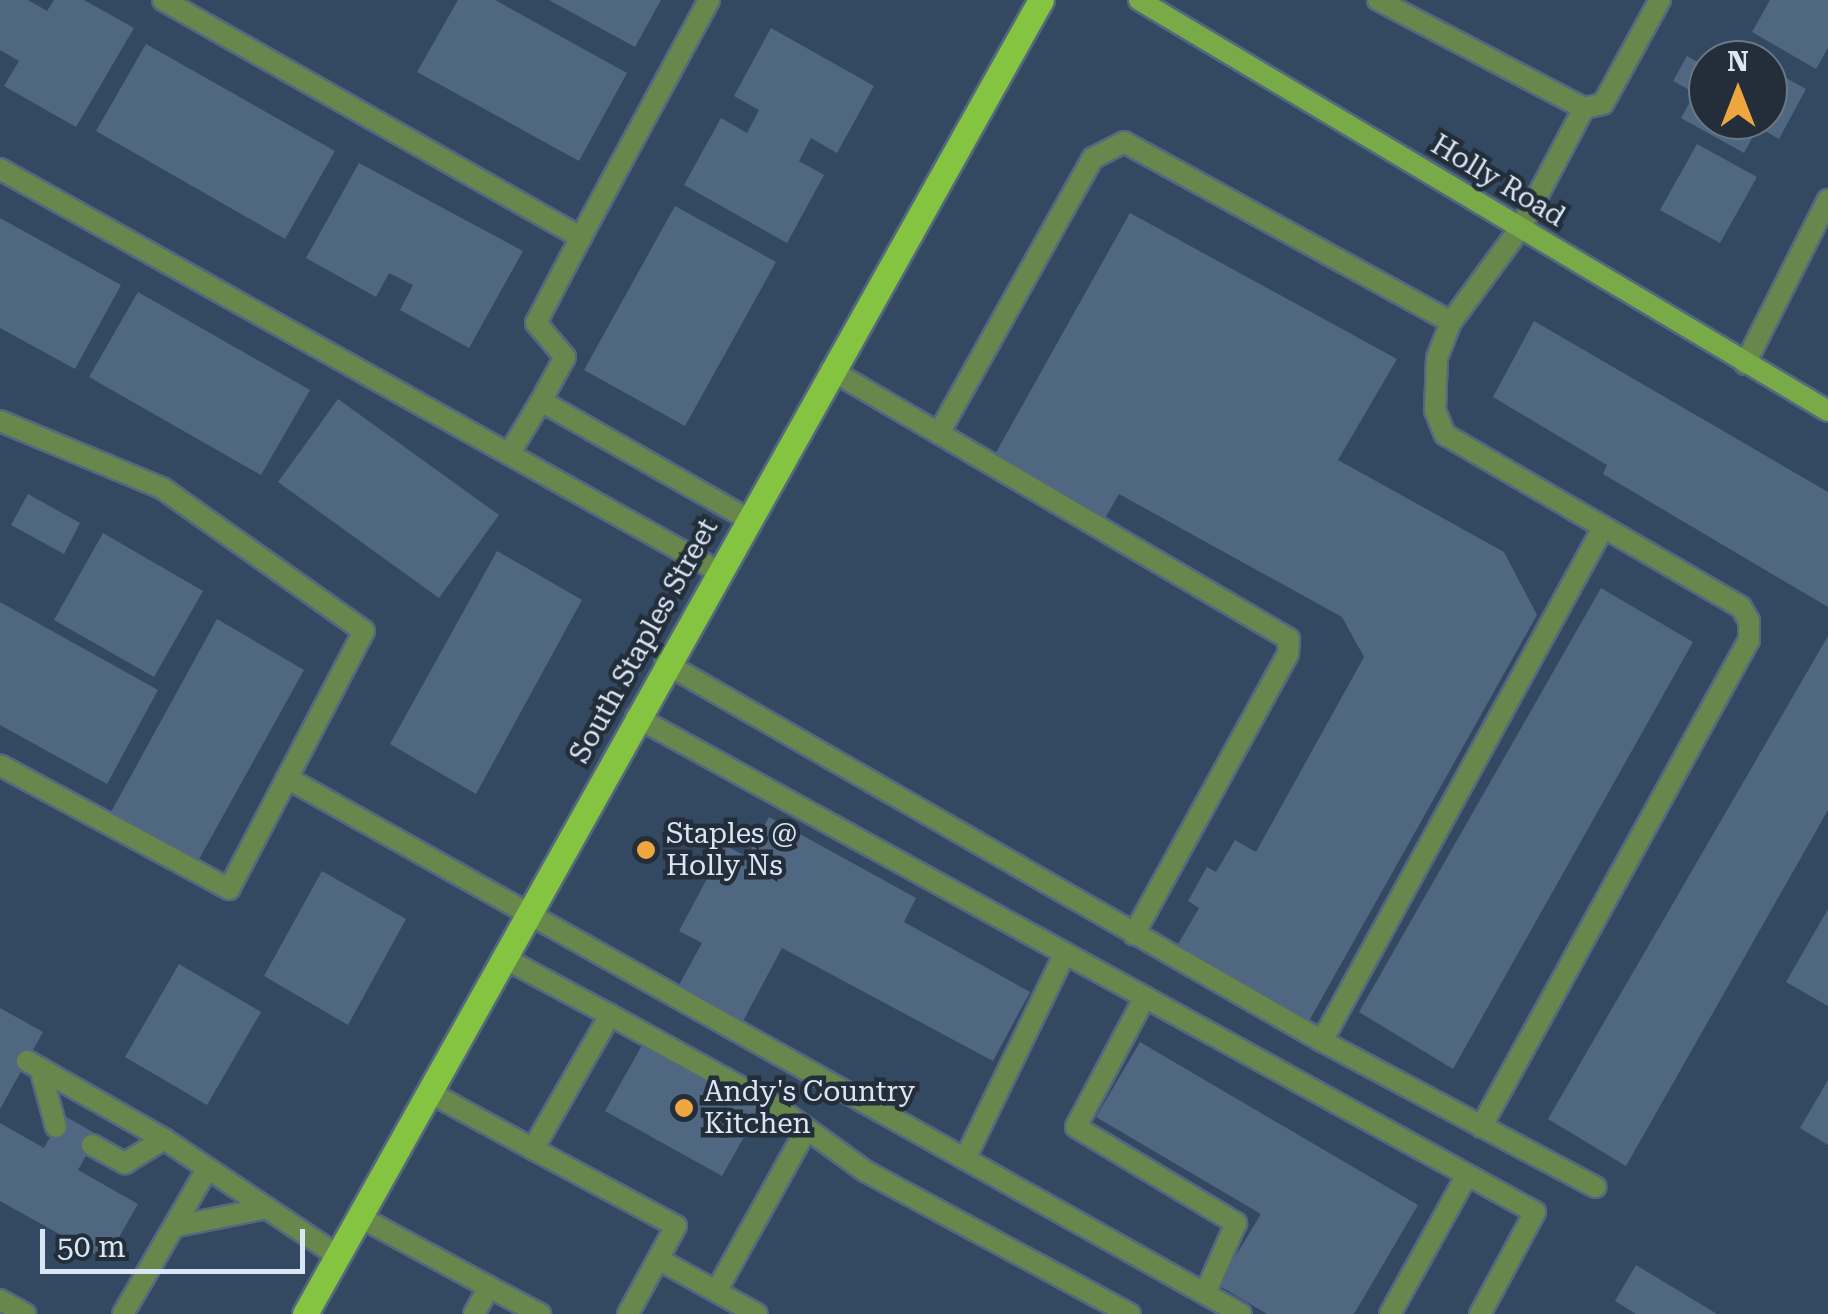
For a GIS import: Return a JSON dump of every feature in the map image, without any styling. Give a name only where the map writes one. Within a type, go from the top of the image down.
[{"type":"main road","name":"South Staples Street","points":[[306,1314],[716,570],[1042,0]]},
{"type":"main road","name":"Holly Road","points":[[1139,0],[1828,411]]},
{"type":"street","points":[[163,0],[581,237]]},
{"type":"street","points":[[508,454],[565,357],[536,322],[709,0]]},
{"type":"street","points":[[1378,0],[1584,108],[1603,104],[1660,0]]},
{"type":"street","points":[[1481,1126],[1749,640],[1741,607],[1444,436],[1433,384],[1451,322],[1521,227],[1584,108]]},
{"type":"street","points":[[939,432],[1093,158],[1124,142],[1451,322]]},
{"type":"street","points":[[0,169],[716,570]]},
{"type":"street","points":[[1744,364],[1828,200]]},
{"type":"street","points":[[830,370],[1289,639],[1288,654],[1134,934]]},
{"type":"street","points":[[541,401],[746,518]]},
{"type":"street","points":[[0,422],[162,488],[364,631],[229,889],[0,765]]},
{"type":"street","points":[[1322,1041],[1603,528]]},
{"type":"street","points":[[665,663],[1322,1041],[1596,1186]]},
{"type":"street","points":[[636,716],[1534,1212],[1480,1314]]},
{"type":"street","points":[[286,778],[1241,1314]]},
{"type":"street","points":[[965,1159],[1065,953]]},
{"type":"street","points":[[504,958],[776,1106],[865,1171],[1130,1314]]},
{"type":"street","points":[[1145,997],[1076,1126],[1236,1223],[1205,1294]]},
{"type":"street","points":[[533,1150],[610,1015]]},
{"type":"street","points":[[56,1127],[34,1064],[164,1140],[338,1256]]},
{"type":"street","points":[[429,1092],[676,1226],[628,1314]]},
{"type":"street","points":[[717,1290],[806,1130]]},
{"type":"street","points":[[92,1145],[125,1163],[164,1140]]},
{"type":"street","points":[[123,1314],[177,1226],[206,1169]]},
{"type":"street","points":[[1390,1314],[1467,1175]]},
{"type":"street","points":[[177,1226],[267,1208]]},
{"type":"street","points":[[360,1217],[540,1314]]},
{"type":"street","points":[[658,1259],[757,1314]]},
{"type":"street","points":[[474,1314],[489,1287]]},
{"type":"street","points":[[0,1300],[25,1314]]},
{"type":"building","points":[[0,0],[28,0],[47,11],[54,0],[84,0],[134,28],[76,127],[4,86],[19,61],[0,50]]},
{"type":"building","points":[[458,0],[495,0],[627,73],[579,161],[417,72]]},
{"type":"building","points":[[549,0],[661,0],[635,47]]},
{"type":"building","points":[[1770,0],[1828,0],[1828,48],[1816,69],[1788,53],[1788,40],[1766,40],[1752,32]]},
{"type":"building","points":[[771,28],[874,86],[837,153],[811,138],[799,161],[824,175],[787,243],[684,185],[721,118],[747,133],[759,110],[734,96]]},
{"type":"building","points":[[146,44],[335,151],[285,239],[96,131]]},
{"type":"building","points":[[1687,56],[1688,57],[1688,89],[1673,81]]},
{"type":"building","points":[[1788,79],[1806,89],[1788,122]]},
{"type":"building","points":[[1721,140],[1751,140],[1744,153]]},
{"type":"building","points":[[1697,144],[1757,177],[1720,243],[1660,210]]},
{"type":"building","points":[[359,163],[523,251],[469,348],[400,310],[413,285],[389,273],[376,297],[306,258]]},
{"type":"building","points":[[675,206],[776,262],[685,426],[584,370]]},
{"type":"building","points":[[1130,213],[1397,359],[1338,460],[1504,552],[1537,615],[1309,1021],[1177,946],[1199,908],[1188,901],[1207,867],[1216,872],[1235,840],[1256,852],[1364,657],[1342,617],[1119,494],[1104,520],[994,456]]},
{"type":"building","points":[[0,218],[121,285],[75,369],[0,328]]},
{"type":"building","points":[[138,292],[310,390],[261,475],[89,377]]},
{"type":"building","points":[[1534,321],[1828,492],[1828,607],[1603,474],[1607,465],[1493,397]]},
{"type":"building","points":[[338,399],[499,515],[439,598],[278,482]]},
{"type":"building","points":[[28,494],[80,523],[64,554],[11,525]]},
{"type":"building","points":[[103,533],[203,591],[154,677],[54,620]]},
{"type":"building","points":[[497,551],[582,600],[476,794],[390,744]]},
{"type":"building","points":[[1601,588],[1693,642],[1453,1069],[1359,1012]]},
{"type":"building","points":[[0,602],[158,690],[107,784],[0,725]]},
{"type":"building","points":[[217,619],[304,670],[198,861],[111,812]]},
{"type":"building","points":[[1828,636],[1828,810],[1626,1166],[1548,1119]]},
{"type":"building","points":[[769,817],[916,898],[904,922],[1030,992],[993,1061],[782,948],[743,1021],[679,985],[702,943],[679,931],[725,845],[747,857]]},
{"type":"building","points":[[322,871],[406,919],[348,1025],[264,976]]},
{"type":"building","points":[[1828,909],[1828,1006],[1786,982]]},
{"type":"building","points":[[179,964],[261,1012],[207,1105],[125,1057]]},
{"type":"building","points":[[0,1008],[43,1032],[0,1109]]},
{"type":"building","name":"Andy's Country Kitchen","points":[[645,1040],[762,1105],[722,1176],[605,1111]]},
{"type":"building","points":[[1140,1042],[1418,1205],[1354,1314],[1267,1314],[1218,1285],[1261,1214],[1096,1117]]},
{"type":"building","points":[[1828,1080],[1828,1145],[1800,1128]]},
{"type":"building","points":[[63,1115],[98,1135],[78,1170],[138,1204],[106,1260],[0,1201],[0,1123],[44,1148]]},
{"type":"building","points":[[1636,1265],[1717,1314],[1636,1314],[1615,1301]]},
{"type":"place","name":"Staples @ Holly Ns","points":[[646,850]]},
{"type":"place","name":"Andy's Country Kitchen","points":[[684,1108]]}]
